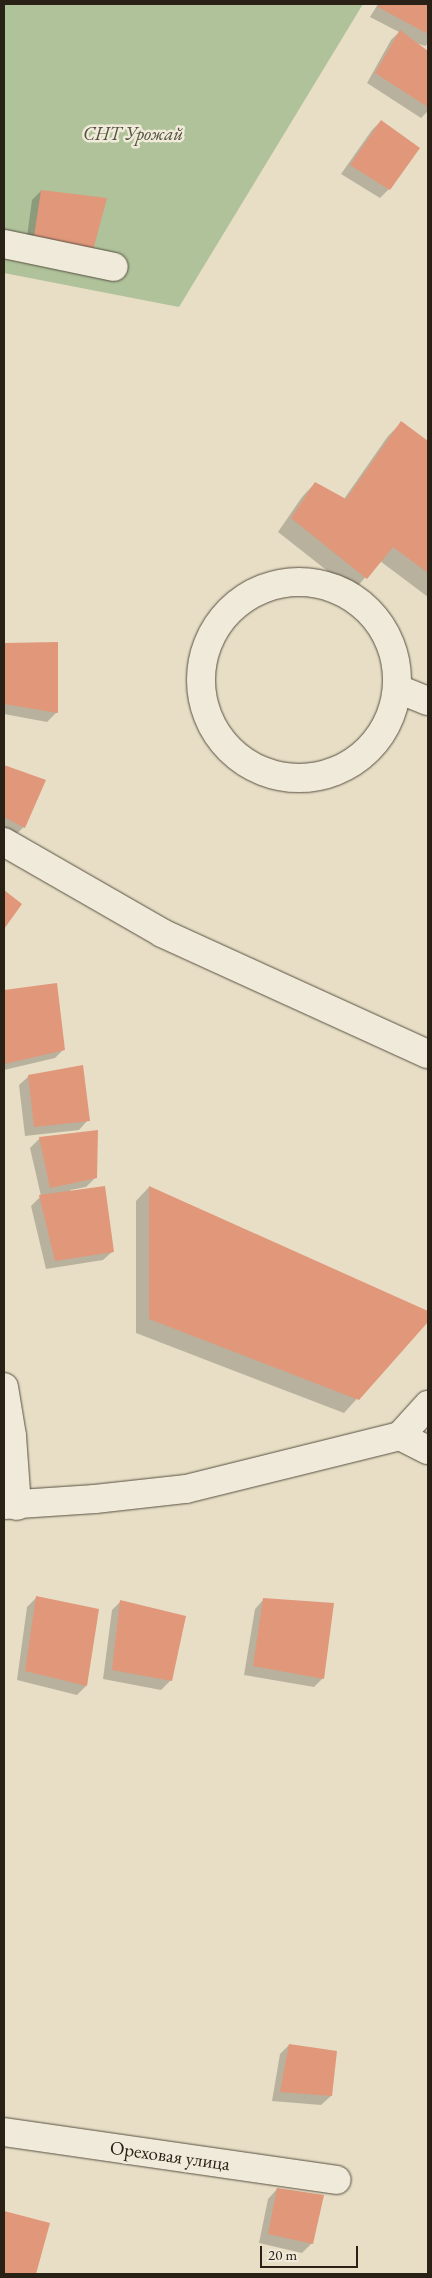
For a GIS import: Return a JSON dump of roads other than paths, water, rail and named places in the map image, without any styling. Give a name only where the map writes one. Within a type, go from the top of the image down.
[{"type":"street","points":[[4,244],[114,267]]},
{"type":"street","points":[[297,581],[338,589],[372,612],[393,648],[398,688],[386,728],[359,759],[322,776],[297,777],[281,777],[243,761],[214,731],[201,692],[205,651],[224,615],[257,590],[297,581]]},
{"type":"street","points":[[398,688],[428,701]]},
{"type":"street","points":[[4,842],[162,933],[428,1054]]},
{"type":"street","points":[[4,1387],[12,1436],[11,1506],[186,1489],[400,1436],[428,1435]]},
{"type":"street","points":[[400,1436],[428,1405]]},
{"type":"street","points":[[400,1436],[428,1450]]},
{"type":"street","name":"Ореховая улица","points":[[4,2132],[337,2180]]},
{"type":"park label","name":"СНТ Урожай","points":[[133,134]]}]
